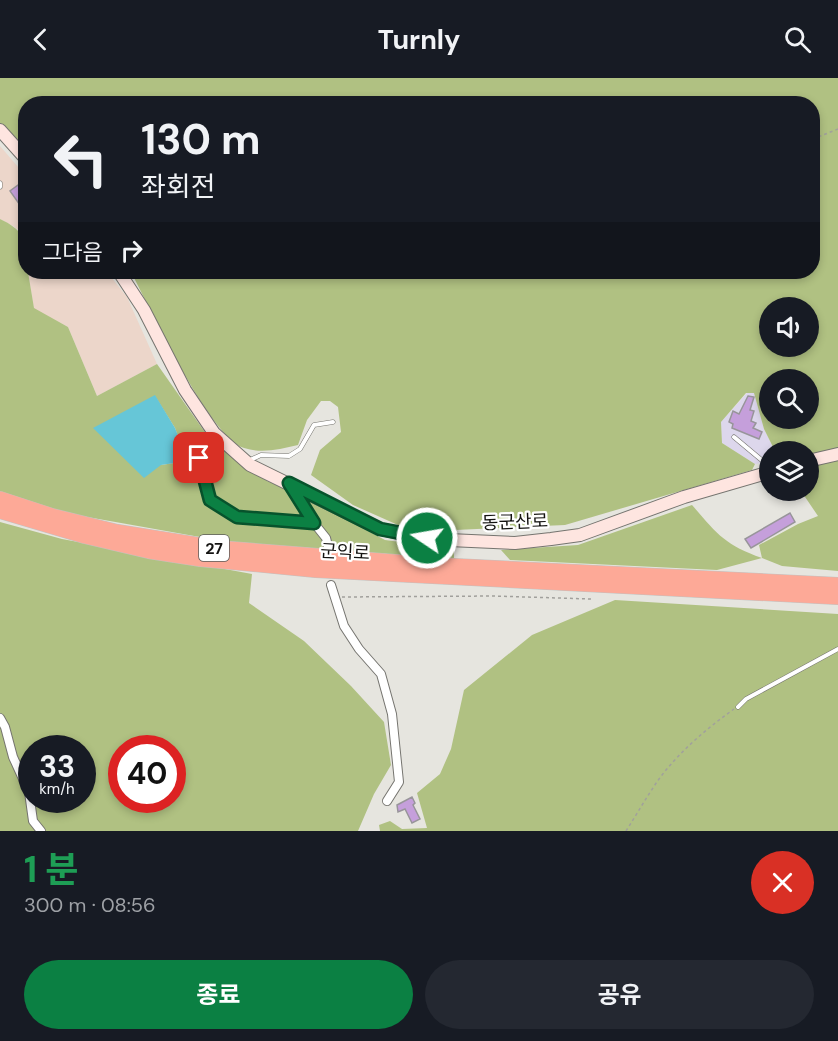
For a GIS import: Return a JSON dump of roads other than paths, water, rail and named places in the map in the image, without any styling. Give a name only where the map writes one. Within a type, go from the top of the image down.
[{"type":"highway","name":"군익로","points":[[0,499],[52,516],[117,532],[217,548],[433,565],[838,585]]},
{"type":"highway","name":"군익로","points":[[0,511],[85,536],[149,551],[201,559],[316,570],[838,597]]},
{"type":"street","points":[[0,130],[18,150]]},
{"type":"street","name":"동군산로","points":[[124,279],[144,310],[190,399],[214,433],[246,462],[273,478],[289,483],[380,529],[427,538],[515,543],[580,535],[684,497],[759,475]]},
{"type":"street","points":[[819,458],[838,453]]},
{"type":"street","points":[[289,483],[326,538],[328,546]]},
{"type":"street","points":[[331,585],[344,626],[359,650],[381,674],[392,714],[399,782],[387,801]]},
{"type":"street","points":[[0,718],[5,727],[12,757],[29,792],[33,821],[41,831]]},
{"type":"lane","points":[[246,462],[261,455],[289,456],[300,449],[314,425],[333,422]]},
{"type":"lane","points":[[734,437],[759,458]]},
{"type":"lane","points":[[199,458],[210,500],[237,517],[314,523]]},
{"type":"lane","points":[[738,706],[746,699],[838,649]]},
{"type":"water","points":[[155,395],[175,428],[188,461],[161,465],[144,478],[93,428]]}]
